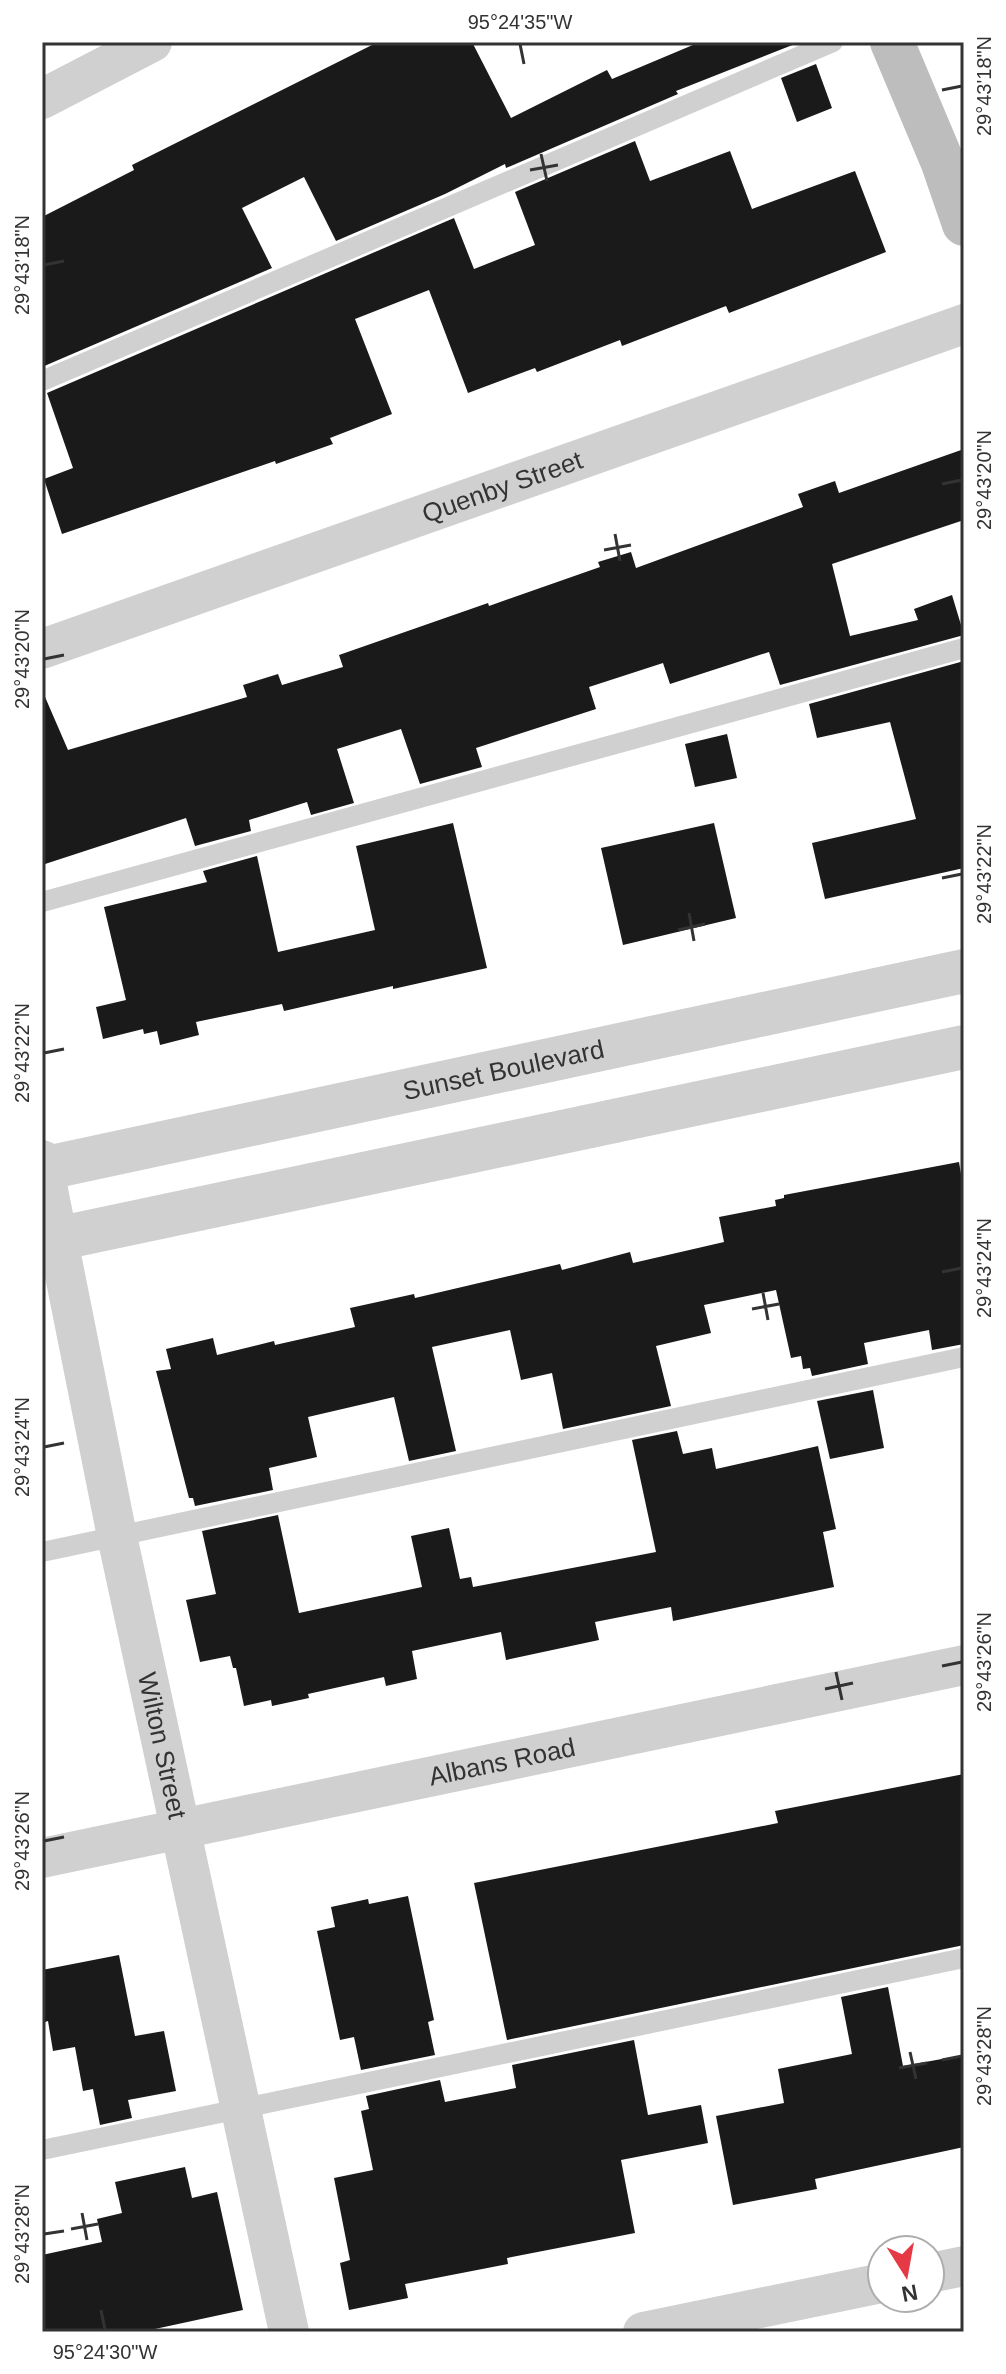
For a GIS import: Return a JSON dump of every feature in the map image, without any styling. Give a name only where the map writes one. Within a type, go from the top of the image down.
[{"type":"main road","points":[[892,42],[943,163],[964,224]]},
{"type":"street","points":[[42,99],[152,42]]},
{"type":"street","name":"Quenby Street","points":[[42,649],[964,324]]},
{"type":"street","name":"Sunset Boulevard","points":[[43,1166],[964,971]]},
{"type":"street","points":[[51,1240],[964,1047]]},
{"type":"street","name":"Wilton Street","points":[[43,1166],[51,1240],[182,1829],[289,2332]]},
{"type":"street","name":"Albans Road","points":[[42,1858],[964,1665]]},
{"type":"street","points":[[643,2332],[866,2286]]},
{"type":"lane","points":[[42,381],[833,42]]},
{"type":"lane","points":[[42,902],[964,648]]},
{"type":"lane","points":[[42,1552],[964,1357]]},
{"type":"lane","points":[[42,2150],[964,1958]]},
{"type":"building","points":[[378,42],[472,42],[511,118],[607,70],[612,79],[700,42],[800,42],[676,91],[678,94],[506,168],[505,164],[445,194],[336,241],[304,177],[242,208],[272,268],[42,367],[42,217],[134,170],[132,165]]},
{"type":"building","points":[[816,64],[832,108],[797,122],[781,78]]},
{"type":"building","points":[[635,141],[650,181],[730,151],[752,209],[855,171],[886,252],[729,313],[726,306],[622,346],[620,340],[537,372],[535,368],[468,393],[429,290],[355,319],[392,414],[330,438],[333,444],[62,534],[44,479],[73,468],[47,393],[454,218],[474,269],[535,245],[515,192]]},
{"type":"building","points":[[964,449],[964,520],[832,564],[850,636],[918,620],[914,609],[952,595],[964,635],[780,685],[769,652],[670,684],[663,663],[589,687],[596,709],[476,748],[482,767],[420,784],[401,729],[337,749],[354,803],[311,815],[307,802],[249,820],[251,831],[195,846],[186,818],[42,865],[42,690],[68,750],[247,697],[243,685],[278,674],[282,685],[343,667],[339,655],[600,567],[598,562],[631,552],[636,568],[803,507],[798,494],[835,481],[839,493]]},
{"type":"building","points":[[964,661],[964,868],[825,899],[812,843],[916,819],[890,722],[817,738],[809,704]]},
{"type":"building","points":[[727,734],[737,778],[695,787],[685,744]]},
{"type":"building","points":[[453,823],[487,968],[284,1011],[282,1004],[196,1022],[199,1035],[160,1045],[157,1031],[144,1034],[143,1029],[103,1039],[96,1007],[126,1000],[104,907],[207,882],[203,871],[257,856],[278,952],[375,930],[356,846]]},
{"type":"building","points":[[714,823],[736,918],[623,945],[601,848]]},
{"type":"building","points":[[959,1162],[964,1192],[964,1344],[932,1350],[929,1330],[864,1343],[868,1364],[812,1376],[810,1368],[803,1369],[801,1356],[791,1358],[776,1290],[704,1305],[711,1333],[656,1346],[671,1406],[563,1429],[552,1373],[521,1380],[510,1330],[432,1347],[456,1451],[409,1461],[394,1397],[308,1417],[317,1457],[269,1468],[273,1490],[195,1506],[193,1498],[189,1498],[156,1371],[171,1369],[166,1349],[213,1338],[217,1355],[274,1341],[275,1345],[355,1327],[350,1308],[414,1294],[415,1298],[560,1264],[562,1270],[630,1252],[633,1263],[724,1242],[719,1217],[776,1206],[775,1200],[784,1198],[784,1195]]},
{"type":"building","points":[[873,1390],[884,1448],[830,1459],[817,1401]]},
{"type":"building","points":[[677,1431],[683,1454],[712,1448],[716,1469],[818,1446],[836,1529],[823,1532],[834,1587],[673,1621],[671,1607],[595,1622],[599,1640],[506,1660],[501,1632],[412,1651],[417,1679],[386,1686],[384,1677],[308,1694],[309,1698],[272,1706],[271,1700],[244,1706],[236,1668],[233,1668],[230,1656],[200,1662],[186,1600],[216,1594],[202,1531],[278,1515],[299,1613],[422,1587],[411,1536],[449,1528],[460,1579],[471,1577],[473,1587],[656,1552],[632,1440]]},
{"type":"building","points":[[964,1774],[964,1945],[507,2040],[474,1883],[778,1823],[775,1811]]},
{"type":"building","points":[[408,1896],[434,2020],[428,2022],[435,2055],[361,2070],[354,2037],[340,2040],[317,1931],[335,1927],[331,1907],[368,1899],[369,1904]]},
{"type":"building","points":[[119,1955],[135,2036],[164,2031],[176,2091],[128,2100],[132,2118],[100,2125],[93,2089],[83,2091],[75,2047],[53,2051],[48,2021],[42,2023],[42,1970]]},
{"type":"building","points":[[888,1987],[903,2066],[964,2055],[964,2147],[815,2179],[817,2189],[733,2205],[716,2116],[784,2103],[778,2069],[852,2054],[841,1997]]},
{"type":"building","points":[[634,2040],[648,2115],[701,2105],[708,2143],[621,2160],[635,2233],[507,2258],[508,2264],[405,2284],[408,2298],[349,2310],[340,2263],[350,2260],[334,2178],[373,2170],[361,2111],[369,2109],[366,2096],[440,2080],[445,2102],[516,2088],[512,2065]]},
{"type":"building","points":[[185,2167],[192,2198],[217,2192],[243,2310],[141,2332],[42,2332],[42,2255],[102,2242],[97,2219],[122,2213],[115,2182]]}]
